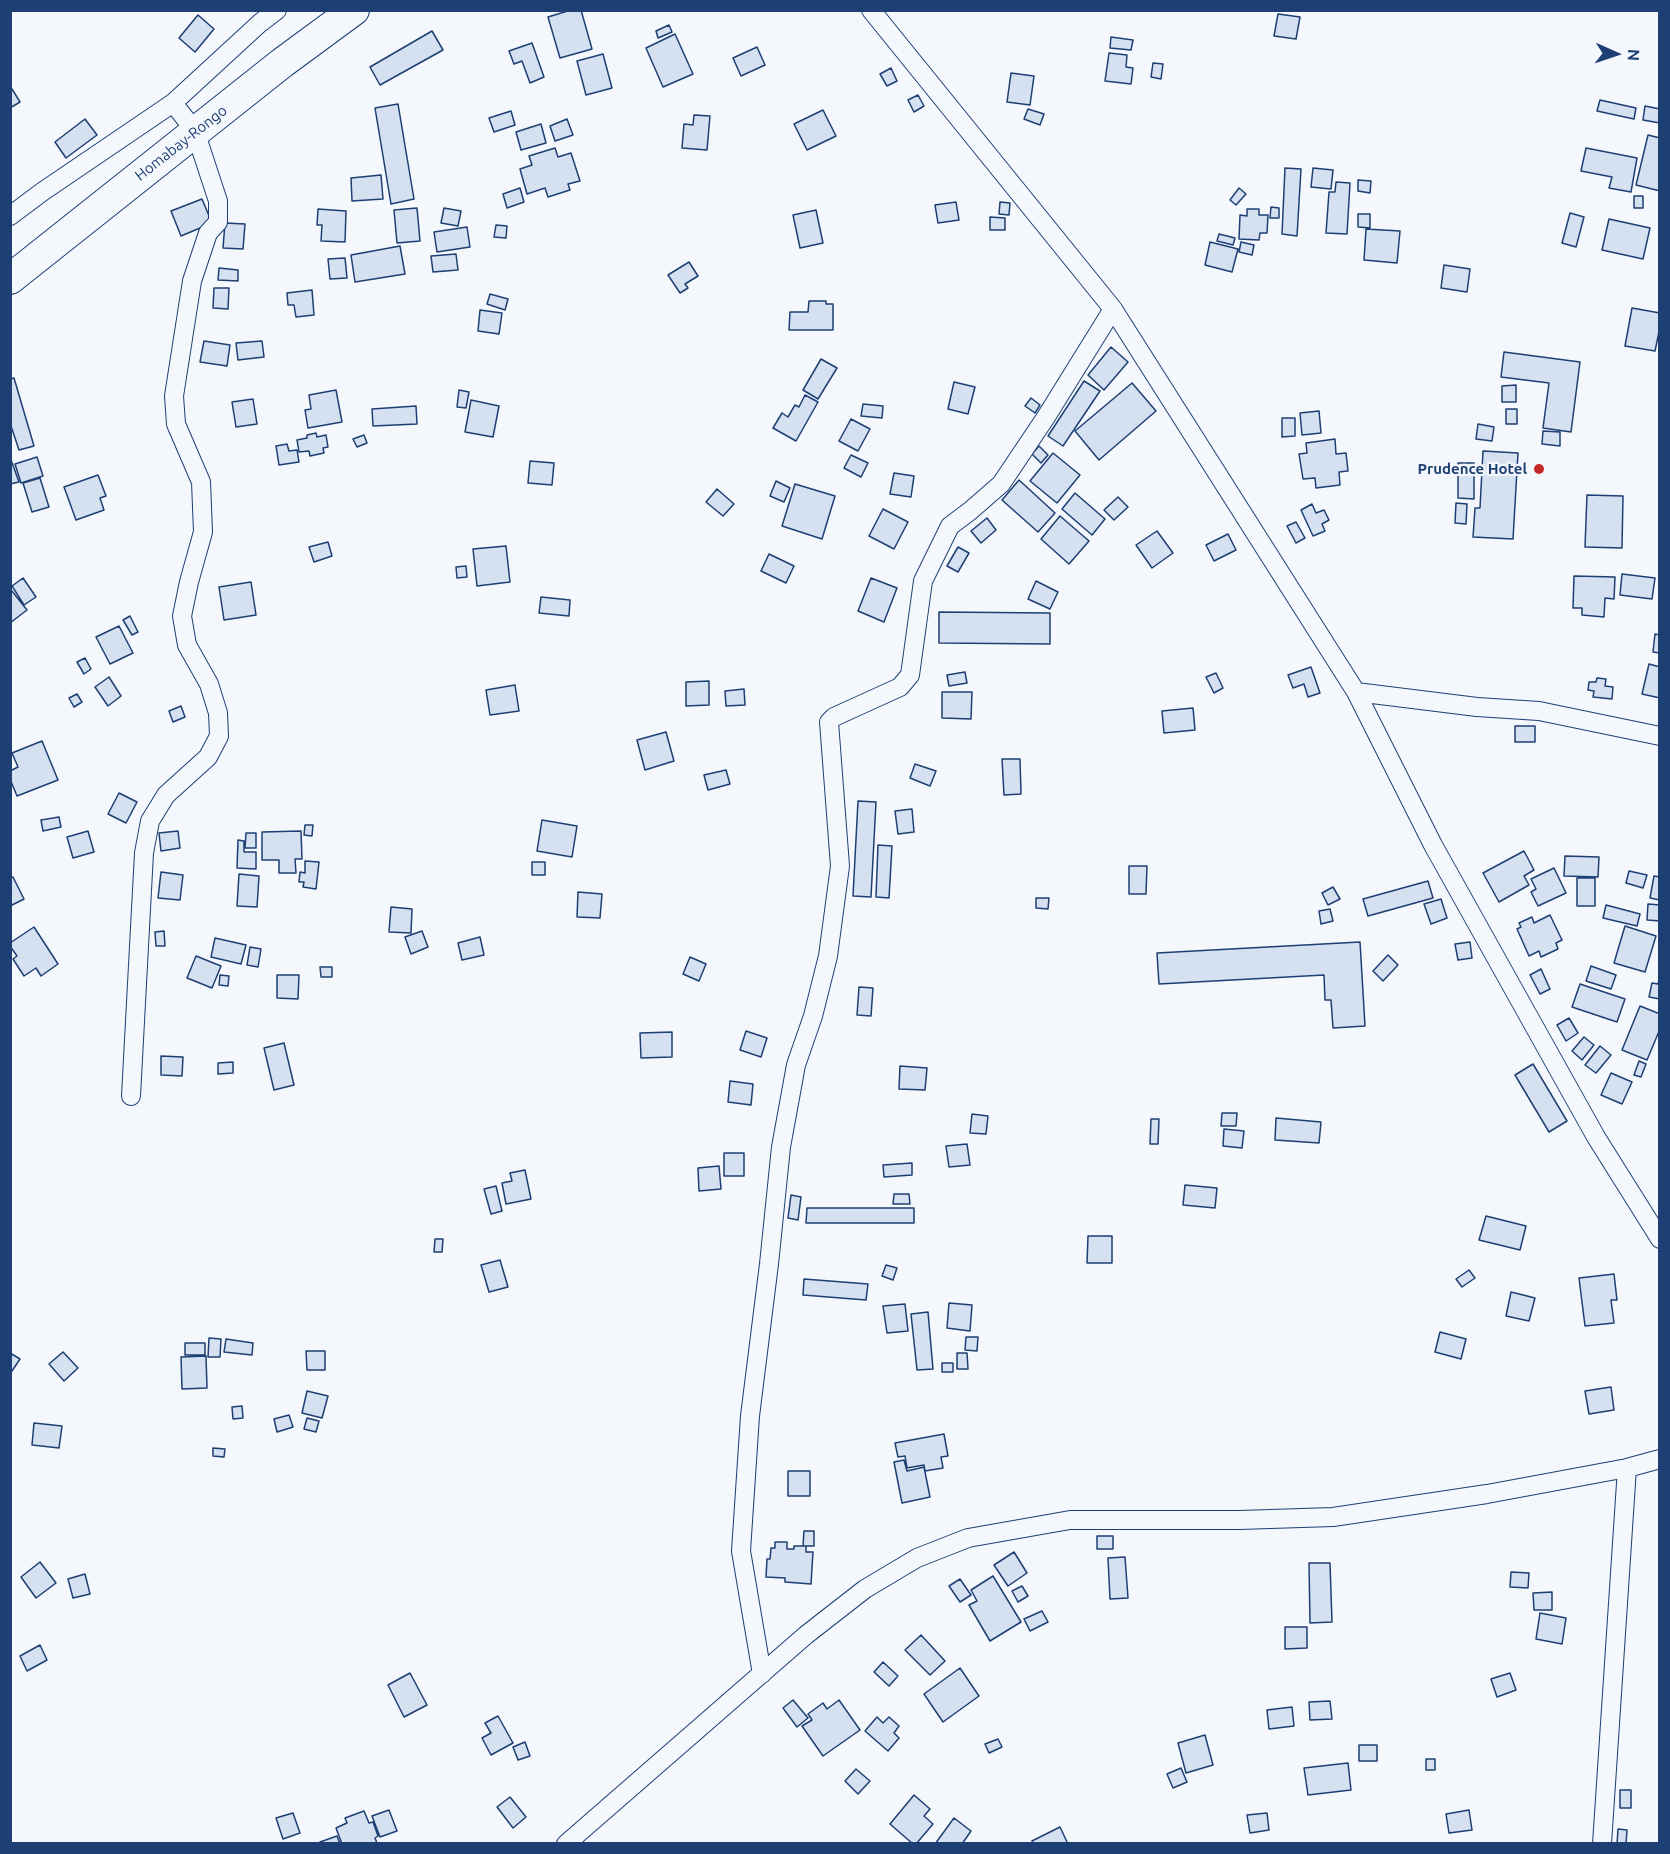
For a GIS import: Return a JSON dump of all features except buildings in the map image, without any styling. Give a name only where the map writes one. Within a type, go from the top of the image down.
[{"type":"highway","name":"Homabay-Rongo","points":[[10,279],[195,131],[354,10]]},
{"type":"street","points":[[10,216],[173,103],[277,10]]},
{"type":"street","points":[[871,10],[1113,309],[1356,692],[1439,855],[1596,1137],[1659,1239]]},
{"type":"street","points":[[131,1096],[144,854],[150,821],[166,795],[207,757],[219,736],[218,713],[209,684],[187,645],[182,616],[203,532],[201,482],[176,424],[174,396],[192,281],[208,233],[218,222],[218,201],[195,131],[173,103]]},
{"type":"street","points":[[762,1674],[741,1551],[750,1416],[781,1147],[796,1065],[813,1016],[828,956],[840,866],[829,722],[834,717],[900,687],[906,682],[910,675],[923,581],[950,526],[1001,484],[1113,309]]},
{"type":"street","points":[[1356,692],[1477,707],[1539,711],[1659,736]]},
{"type":"street","points":[[566,1844],[583,1838],[806,1635],[865,1589],[917,1558],[968,1538],[1070,1520],[1239,1520],[1334,1517],[1487,1494],[1659,1460]]},
{"type":"street","points":[[1602,1844],[1627,1468]]},
{"type":"place","name":"Prudence Hotel","points":[[1539,469]]}]
